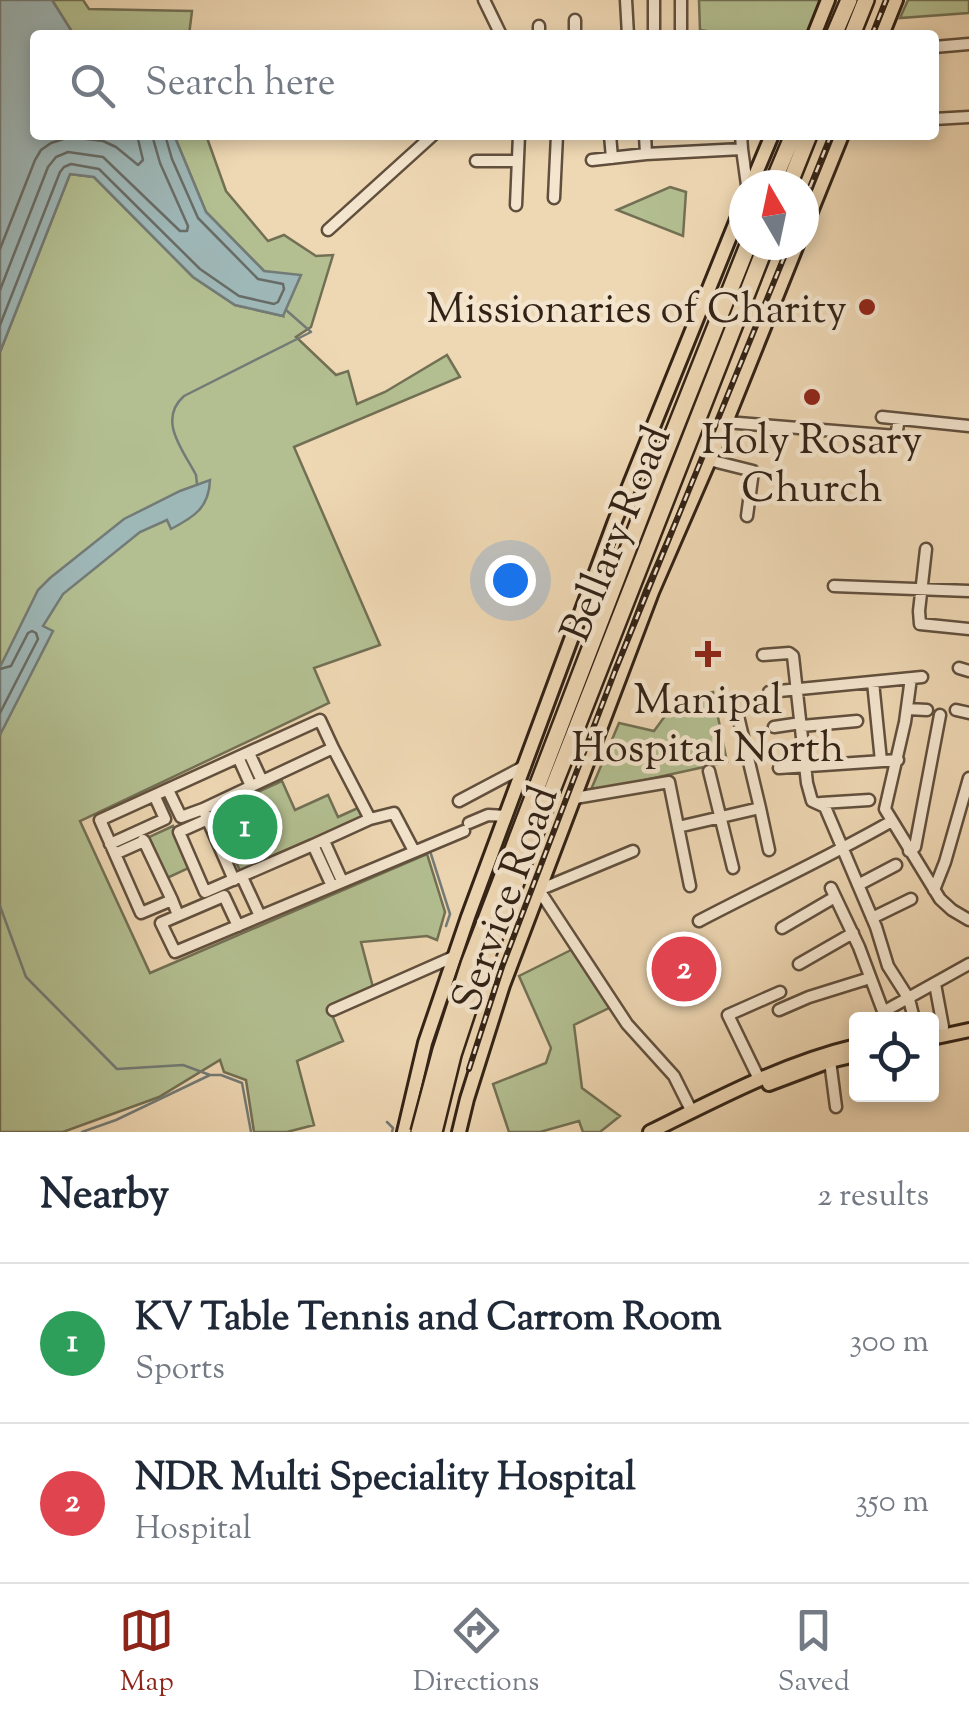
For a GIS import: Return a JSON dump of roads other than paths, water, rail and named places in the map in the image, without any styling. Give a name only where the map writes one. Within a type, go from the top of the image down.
[{"type":"highway","points":[[836,30],[848,0]]},
{"type":"highway","points":[[854,30],[866,0]]},
{"type":"highway","points":[[778,170],[790,140]]},
{"type":"highway","points":[[795,170],[807,140]]},
{"type":"highway","name":"Bellary Road","points":[[419,1132],[468,964],[742,260]]},
{"type":"highway","name":"Bellary Road","points":[[434,1132],[478,979],[760,260]]},
{"type":"main road","points":[[816,30],[828,0]]},
{"type":"main road","points":[[884,30],[896,0]]},
{"type":"main road","points":[[756,170],[770,140]]},
{"type":"main road","points":[[819,191],[840,140]]},
{"type":"main road","points":[[404,1132],[425,1043],[452,961],[615,521],[729,239]]},
{"type":"main road","name":"Service Road","points":[[459,1132],[504,985],[652,592],[792,260]]},
{"type":"main road","points":[[452,961],[458,981],[472,989],[485,992],[504,985]]},
{"type":"main road","points":[[939,1028],[969,1022]]},
{"type":"main road","points":[[939,1036],[969,1030]]},
{"type":"main road","points":[[670,1132],[701,1110],[759,1079],[849,1048]]},
{"type":"main road","points":[[650,1132],[849,1057]]},
{"type":"street","points":[[484,0],[499,30]]},
{"type":"street","points":[[626,0],[628,30]]},
{"type":"street","points":[[654,0],[654,30]]},
{"type":"street","points":[[681,0],[681,30]]},
{"type":"street","points":[[575,20],[575,30]]},
{"type":"street","points":[[939,47],[969,44]]},
{"type":"street","points":[[939,119],[969,117]]},
{"type":"street","points":[[328,230],[427,140]]},
{"type":"street","points":[[516,205],[519,140]]},
{"type":"street","points":[[554,198],[557,140]]},
{"type":"street","points":[[610,140],[612,158]]},
{"type":"street","points":[[645,140],[646,154]]},
{"type":"street","points":[[741,140],[746,170]]},
{"type":"street","points":[[592,160],[742,148]]},
{"type":"street","points":[[476,161],[518,161]]},
{"type":"street","points":[[882,417],[969,426]]},
{"type":"street","points":[[726,422],[896,436],[900,418]]},
{"type":"street","points":[[709,460],[753,471],[747,516]]},
{"type":"street","points":[[926,549],[918,610],[920,624],[969,629]]},
{"type":"street","points":[[834,586],[969,591]]},
{"type":"street","points":[[763,655],[793,656],[812,801],[821,804],[868,800]]},
{"type":"street","points":[[770,692],[916,678],[885,809],[934,890],[952,910],[969,920]]},
{"type":"street","points":[[873,682],[881,761]]},
{"type":"street","points":[[907,709],[926,710]]},
{"type":"street","points":[[956,710],[969,713]]},
{"type":"street","points":[[909,850],[915,847],[940,714]]},
{"type":"street","points":[[738,716],[769,850]]},
{"type":"street","points":[[172,900],[141,913],[100,820],[318,720],[370,819]]},
{"type":"street","points":[[774,727],[857,721]]},
{"type":"street","points":[[333,748],[256,784],[180,832],[205,891],[370,819],[394,813],[413,850]]},
{"type":"street","points":[[243,755],[256,784]]},
{"type":"street","points":[[779,768],[898,760]]},
{"type":"street","points":[[459,801],[526,765]]},
{"type":"street","points":[[709,771],[733,868]]},
{"type":"street","points":[[934,890],[969,778]]},
{"type":"street","points":[[575,798],[669,782],[690,886]]},
{"type":"street","points":[[168,790],[181,816],[205,814]]},
{"type":"street","points":[[112,849],[165,820],[154,796]]},
{"type":"street","points":[[821,804],[872,918],[888,966],[909,999],[912,1012]]},
{"type":"street","points":[[678,827],[760,808]]},
{"type":"street","points":[[205,814],[260,916]]},
{"type":"street","points":[[238,926],[224,896],[162,923],[175,952],[238,926],[467,827],[489,815],[505,819]]},
{"type":"street","points":[[467,827],[505,819]]},
{"type":"street","points":[[700,920],[892,821]]},
{"type":"street","points":[[142,836],[178,915]]},
{"type":"street","points":[[318,843],[337,883]]},
{"type":"street","points":[[633,851],[539,890],[627,1024],[701,1110]]},
{"type":"street","points":[[782,928],[835,895],[859,887],[896,865]]},
{"type":"street","points":[[835,895],[883,1012]]},
{"type":"street","points":[[872,918],[911,898]]},
{"type":"street","points":[[800,964],[852,933]]},
{"type":"street","points":[[333,1010],[452,961]]},
{"type":"street","points":[[890,1012],[969,964]]},
{"type":"street","points":[[779,1010],[870,978]]},
{"type":"street","points":[[935,984],[936,1012]]},
{"type":"street","points":[[759,1079],[728,1015],[780,992]]},
{"type":"street","points":[[830,1061],[836,1107]]},
{"type":"water","points":[[0,0],[52,0],[71,30],[30,30],[30,140],[176,140],[206,212],[264,271],[301,275],[283,316],[235,305],[193,277],[94,177],[70,174],[0,352]]},
{"type":"water","points":[[210,480],[207,498],[193,516],[171,529],[167,520],[140,532],[63,594],[43,626],[53,631],[0,735],[0,667],[38,590],[124,519]]},
{"type":"waterway","points":[[197,484],[175,435],[176,405],[184,396],[311,332],[286,310]]},
{"type":"waterway","points":[[430,851],[450,914],[446,926]]},
{"type":"waterway","points":[[0,906],[26,977],[117,1069],[183,1065],[210,1075]]},
{"type":"waterway","points":[[82,1132],[210,1075],[242,1083],[251,1132]]},
{"type":"waterway","points":[[387,1122],[392,1132]]},
{"type":"railway","points":[[874,30],[886,0]]},
{"type":"railway","points":[[817,170],[829,140]]},
{"type":"railway","points":[[469,1069],[502,967],[615,671],[783,260]]},
{"type":"place","name":"Missionaries of Charity","points":[[867,307]]},
{"type":"place","name":"Holy Rosary Church","points":[[812,397]]},
{"type":"place","name":"Manipal Hospital North","points":[[708,654]]},
{"type":"place","name":"KV Table Tennis and Carrom Room","points":[[245,827]]},
{"type":"place","name":"NDR Multi Speciality Hospital","points":[[684,969]]}]
